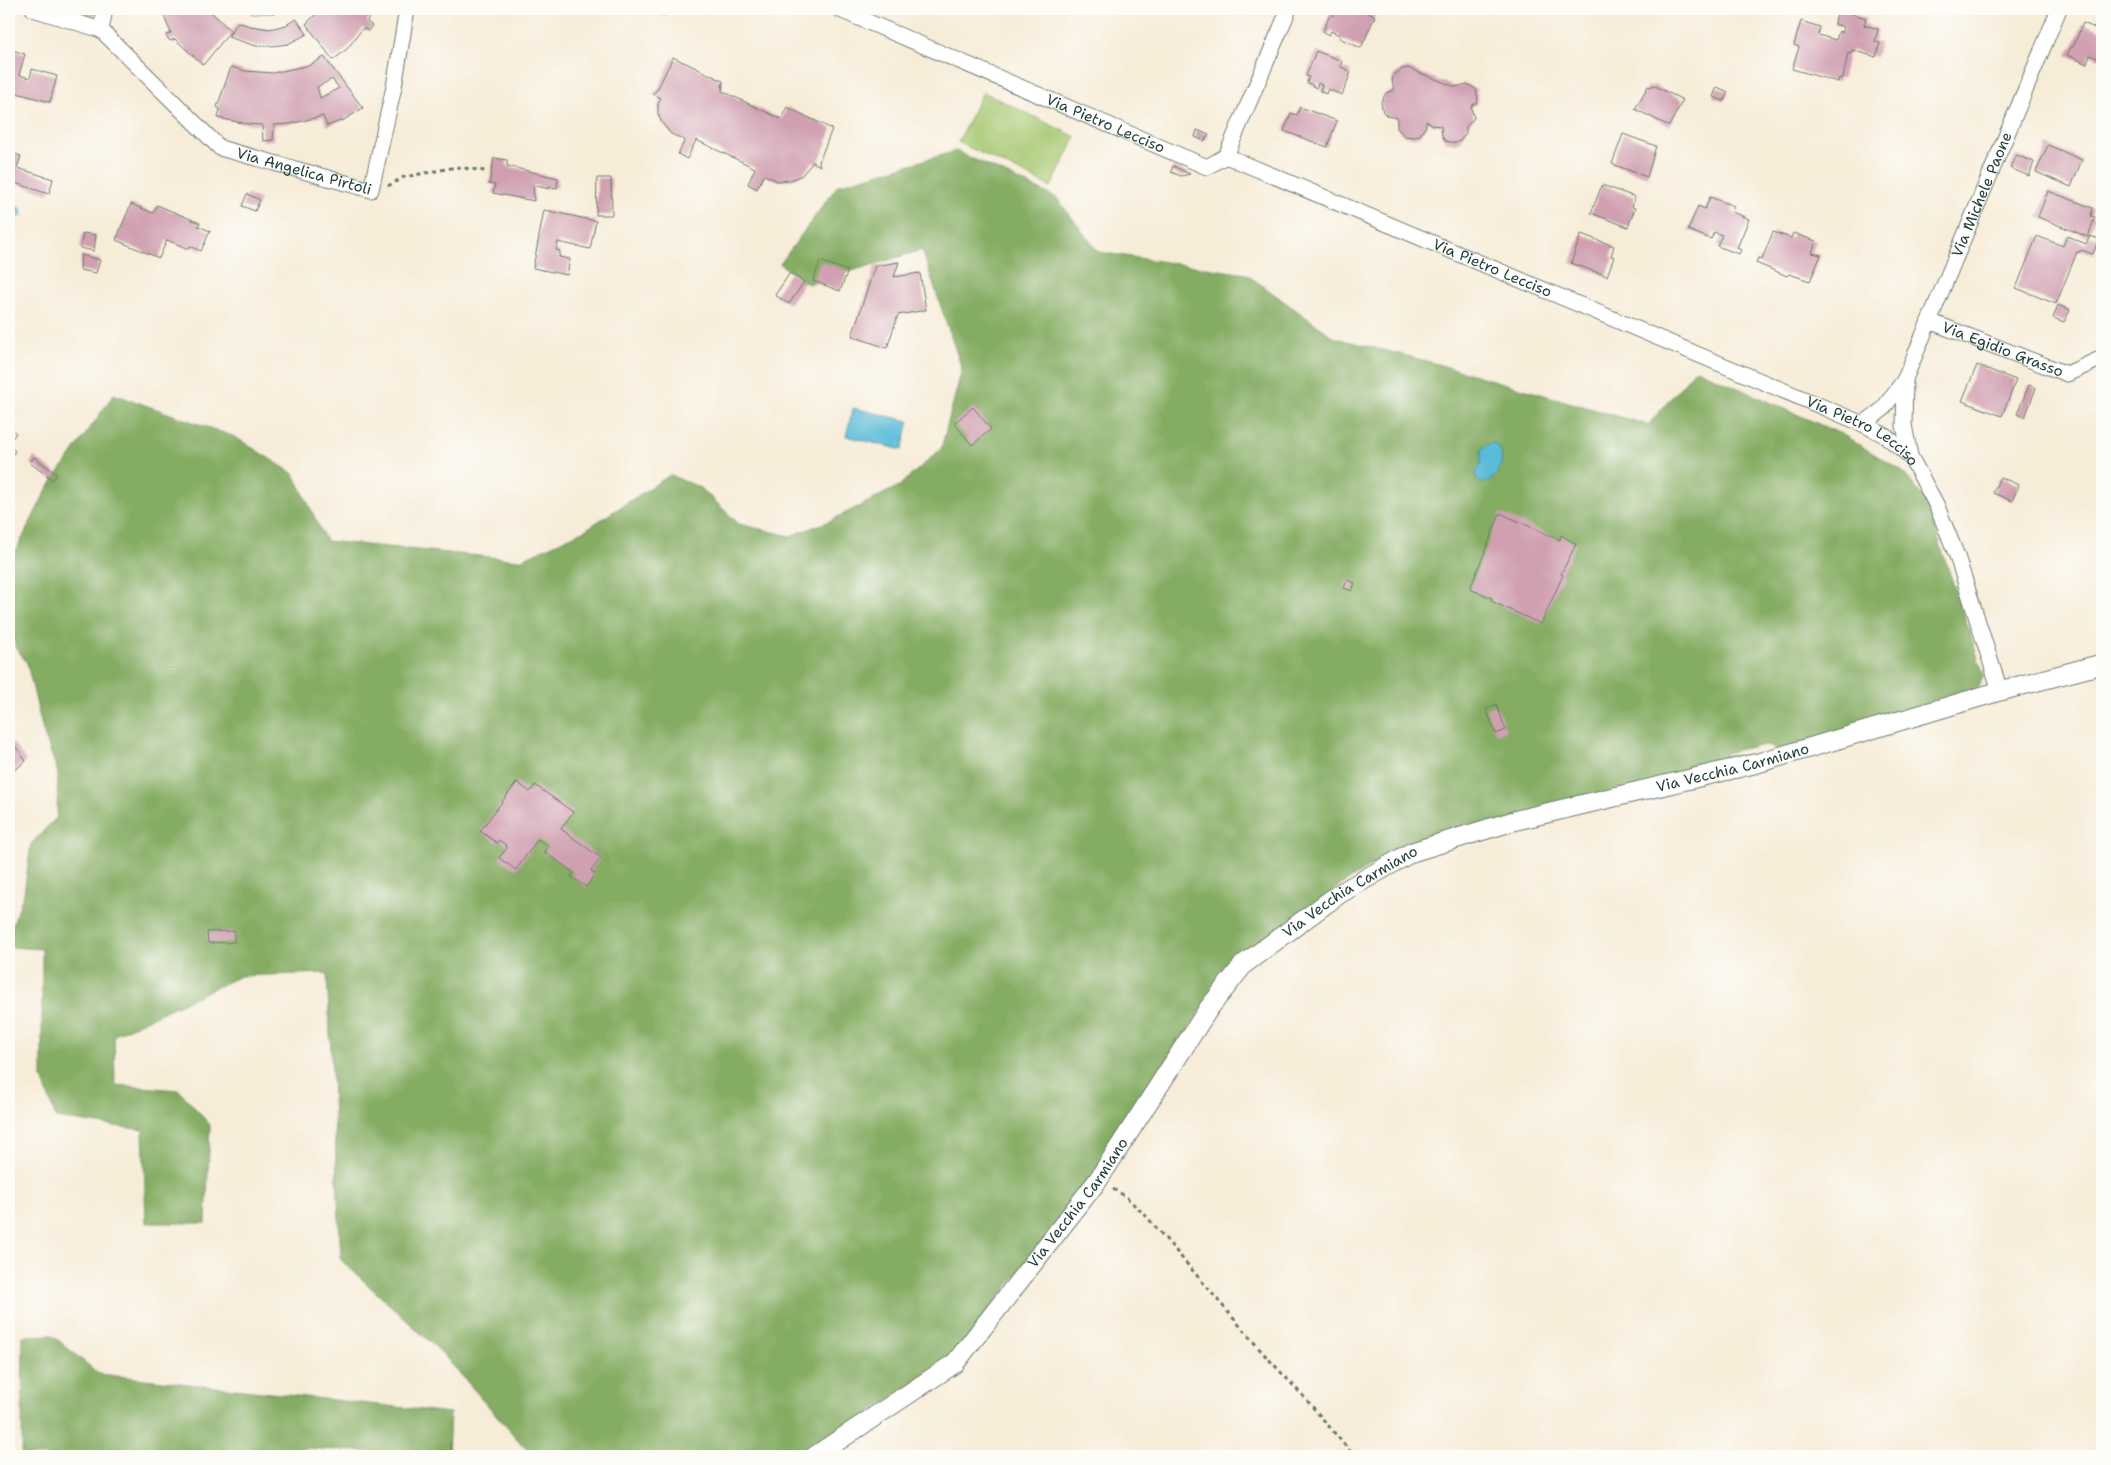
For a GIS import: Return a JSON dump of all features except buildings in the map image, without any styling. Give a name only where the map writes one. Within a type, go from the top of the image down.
[{"type":"street","points":[[33,9],[101,30],[105,9]]},
{"type":"street","name":"Via Angelica Pirtoli","points":[[101,30],[220,148],[371,190],[394,88],[407,9]]},
{"type":"street","name":"Via Pietro Lecciso","points":[[838,9],[1207,167],[1226,156],[1862,424],[1886,436],[1910,456],[1936,504],[1957,556],[2000,690]]},
{"type":"street","points":[[1226,156],[1289,9]]},
{"type":"street","name":"Via Michele Paone","points":[[1862,424],[1882,410],[1905,379],[2059,9]]},
{"type":"street","name":"Via Egidio Grasso","points":[[1929,321],[2067,374],[2102,358]]},
{"type":"street","name":"Via Michele Paone","points":[[1905,379],[1904,425],[1910,456]]},
{"type":"street","name":"Via Vecchia Carmiano","points":[[815,1456],[954,1363],[1098,1180],[1209,1008],[1244,964],[1339,894],[1412,852],[1517,820],[1758,763],[2000,690],[2102,664]]},
{"type":"lane","points":[[252,9],[274,9]]},
{"type":"path","points":[[384,189],[404,177],[457,167],[485,171]]},
{"type":"path","points":[[1098,1180],[1125,1196],[1147,1217],[1263,1353],[1306,1398],[1354,1456]]},
{"type":"green space","points":[[57,9],[97,9],[91,18]]},
{"type":"green space","points":[[983,92],[1076,137],[1051,187],[958,142]]},
{"type":"green space","points":[[956,151],[1057,198],[1098,252],[1246,274],[1335,338],[1430,362],[1648,425],[1696,369],[1843,435],[1902,471],[1925,499],[1984,676],[1973,695],[1781,752],[1775,748],[1761,746],[1726,753],[1724,767],[1418,844],[1387,856],[1362,871],[1236,956],[1089,1183],[951,1359],[805,1456],[532,1456],[442,1353],[341,1260],[327,973],[240,976],[114,1035],[115,1085],[179,1090],[210,1125],[206,1223],[146,1223],[143,1130],[56,1118],[42,1078],[42,949],[9,947],[9,935],[24,893],[31,844],[57,817],[58,773],[43,731],[27,663],[15,646],[9,603],[9,565],[46,491],[114,394],[235,437],[294,474],[326,541],[520,560],[585,530],[670,475],[701,488],[739,524],[790,536],[830,521],[899,486],[941,449],[962,369],[922,250],[808,284],[780,264],[838,185]]},
{"type":"green space","points":[[52,1335],[99,1374],[450,1413],[448,1456],[304,1448],[303,1456],[22,1456],[23,1336]]},
{"type":"water","points":[[9,204],[21,208],[22,216],[16,218],[9,216]]},
{"type":"water","points":[[853,408],[909,421],[902,450],[846,436]]},
{"type":"water","points":[[1493,443],[1501,453],[1500,467],[1493,478],[1481,483],[1476,477],[1476,473],[1481,463],[1482,448]]}]
